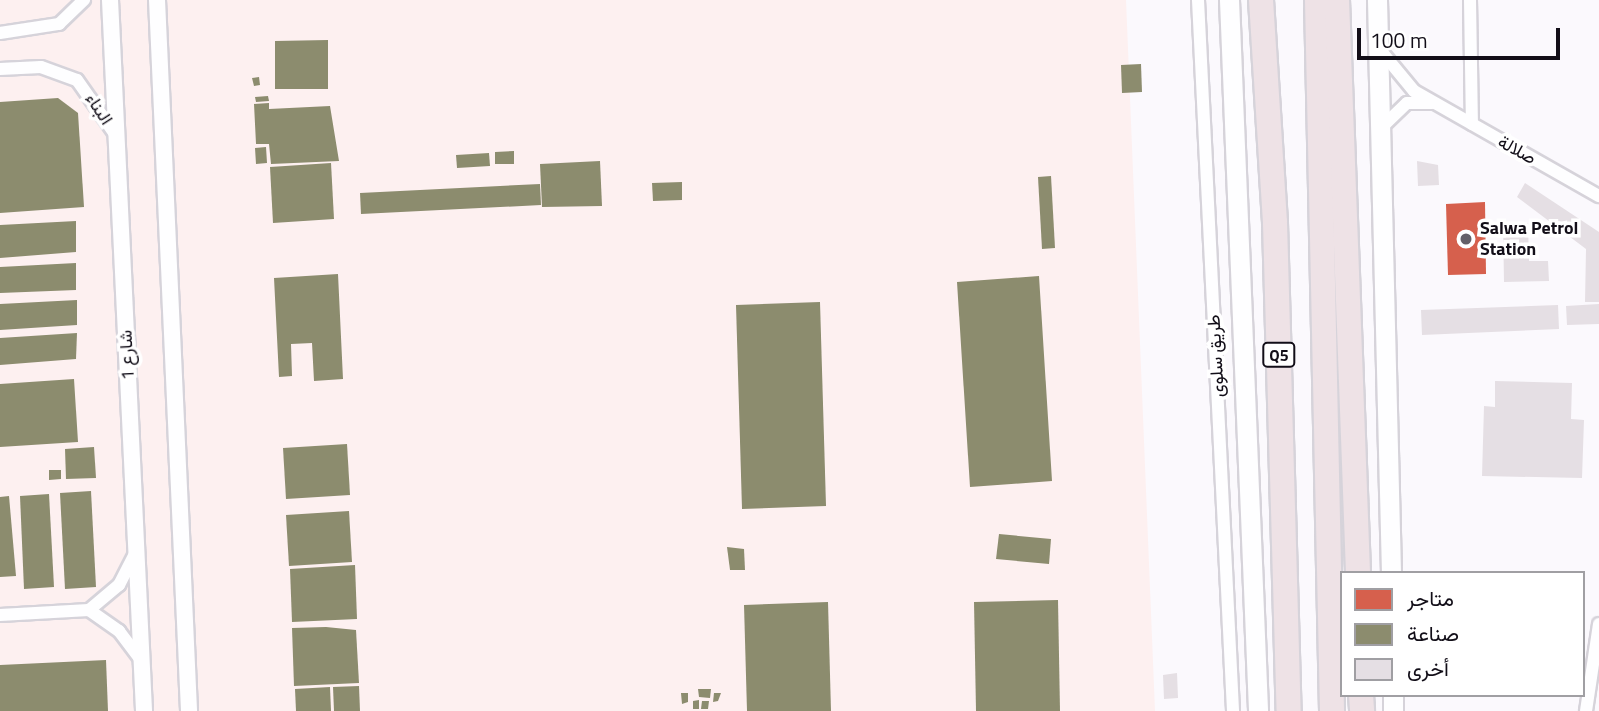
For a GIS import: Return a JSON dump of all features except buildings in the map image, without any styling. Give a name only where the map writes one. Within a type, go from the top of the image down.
[{"type":"highway","name":"Q5","points":[[1261,0],[1275,223],[1289,711]]},
{"type":"highway","points":[[1317,0],[1332,711]]},
{"type":"highway","points":[[1337,0],[1358,571]]},
{"type":"main road","name":"طريق سلوى","points":[[1229,0],[1258,711]]},
{"type":"main road","points":[[1377,0],[1391,571]]},
{"type":"street","points":[[0,33],[60,24],[84,0]]},
{"type":"street","name":"شارع 1","points":[[110,0],[144,711]]},
{"type":"street","points":[[157,0],[189,711]]},
{"type":"street","name":"طريق سلوى","points":[[1198,0],[1233,711]]},
{"type":"street","points":[[1470,0],[1472,124]]},
{"type":"street","name":"صلالة","points":[[1379,48],[1395,76],[1435,103],[1599,196]]},
{"type":"street","name":"البناء","points":[[0,69],[41,67],[77,80],[117,137]]},
{"type":"street","points":[[1381,129],[1407,103],[1435,103]]},
{"type":"street","points":[[0,615],[89,610],[119,585],[137,548]]},
{"type":"street","points":[[89,610],[119,631],[141,661]]},
{"type":"street","points":[[1586,711],[1599,624]]},
{"type":"shaded area","points":[[0,0],[1126,0],[1155,711],[0,711]]},
{"type":"place","name":"Salwa Petrol Station","points":[[1466,239]]}]
